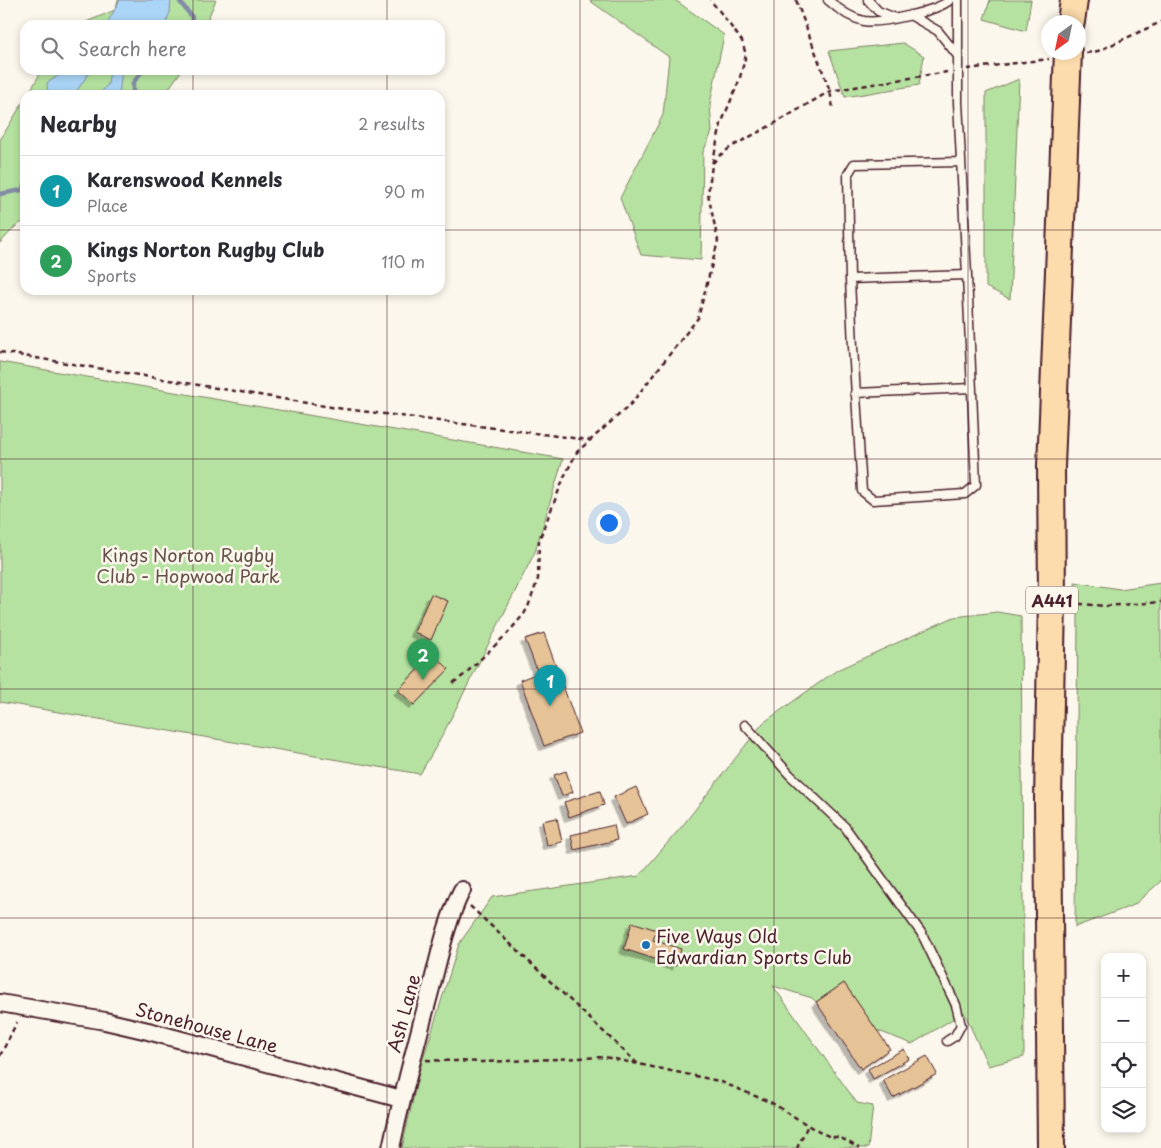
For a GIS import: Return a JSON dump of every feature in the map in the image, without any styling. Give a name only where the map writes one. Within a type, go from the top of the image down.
[{"type":"highway","points":[[1073,15],[1074,0]]},
{"type":"highway","name":"A441","points":[[1051,1148],[1048,800],[1052,601],[1051,466],[1060,60]]},
{"type":"street","name":"Ash Lane","points":[[391,1148],[401,1099],[442,947],[454,906],[462,890]]},
{"type":"street","name":"Stonehouse Lane","points":[[0,1003],[104,1021],[148,1031],[401,1099]]},
{"type":"lane","points":[[828,0],[842,12],[867,22],[910,16],[933,10],[950,0]]},
{"type":"lane","points":[[868,0],[878,11],[895,18]]},
{"type":"lane","points":[[958,0],[961,162],[976,485],[965,494],[873,500],[862,491],[850,280],[848,174],[854,164],[961,162]]},
{"type":"lane","points":[[910,16],[938,30],[958,56]]},
{"type":"lane","points":[[850,280],[967,275]]},
{"type":"lane","points":[[856,393],[972,388]]},
{"type":"lane","points":[[745,725],[790,775],[845,828],[922,934],[958,1012],[961,1026],[960,1031],[947,1041]]},
{"type":"path","points":[[453,683],[507,634],[524,614],[533,597],[538,579],[539,540],[565,475],[577,452],[630,405],[698,318],[718,241],[708,194],[712,165],[721,124],[739,80],[746,54],[742,41],[710,0]]},
{"type":"path","points":[[796,0],[830,91],[833,108]]},
{"type":"path","points":[[1086,53],[1098,51],[1161,22]]},
{"type":"path","points":[[712,165],[730,147],[779,122],[830,91],[1041,59]]},
{"type":"path","points":[[0,352],[337,408],[589,440]]},
{"type":"path","points":[[1052,601],[1106,606],[1161,602]]},
{"type":"path","points":[[462,890],[474,911],[641,1066]]},
{"type":"path","points":[[0,1056],[17,1020],[20,1006]]},
{"type":"path","points":[[412,1058],[483,1062],[605,1057],[719,1081],[772,1103],[820,1132],[831,1137],[839,1137],[859,1148]]},
{"type":"path","points":[[797,1148],[808,1125]]},
{"type":"green space","points":[[118,0],[216,0],[207,20],[91,20],[115,10]]},
{"type":"green space","points":[[589,0],[675,0],[724,35],[710,104],[712,132],[703,152],[701,260],[641,255],[620,198],[663,115],[669,57]]},
{"type":"green space","points":[[990,0],[1031,0],[1026,31],[984,19]]},
{"type":"green space","points":[[903,43],[924,56],[919,85],[845,97],[829,51]]},
{"type":"green space","points":[[39,75],[178,75],[168,90],[31,90]]},
{"type":"green space","points":[[1019,79],[1010,299],[986,287],[986,93]]},
{"type":"green space","points":[[20,107],[20,224],[0,243],[0,140]]},
{"type":"green space","name":"Kings Norton Rugby Club - Hopwood Park","points":[[0,362],[563,459],[535,552],[441,738],[420,774],[0,702]]},
{"type":"green space","points":[[1075,582],[1120,589],[1161,583],[1161,881],[1134,905],[1075,927],[1078,617]]},
{"type":"green space","points":[[997,612],[1021,616],[1024,1057],[988,1066],[964,1012],[912,1044],[876,1030],[844,983],[816,1002],[812,998],[773,986],[857,1103],[873,1106],[868,1148],[402,1148],[419,1072],[459,944],[492,897],[639,876],[683,825],[763,723],[837,670],[954,617]]},
{"type":"water","points":[[120,0],[171,0],[167,20],[109,20]]},
{"type":"water","points":[[59,75],[88,75],[77,90],[48,90],[47,83]]},
{"type":"water","points":[[109,75],[121,75],[120,90],[103,90],[108,84]]},
{"type":"building","points":[[431,594],[448,601],[431,640],[414,632]]},
{"type":"building","points":[[544,633],[580,733],[544,746],[520,680],[538,673],[525,639]]},
{"type":"building","points":[[433,654],[449,669],[414,705],[398,690]]},
{"type":"building","points":[[566,771],[573,792],[562,796],[554,775]]},
{"type":"building","points":[[636,787],[648,814],[626,824],[614,797]]},
{"type":"building","points":[[600,791],[604,805],[569,817],[564,802]]},
{"type":"building","points":[[557,818],[562,842],[547,845],[542,821]]},
{"type":"building","points":[[614,825],[617,840],[574,850],[571,835]]},
{"type":"building","name":"Five Ways Old Edwardian Sports Club","points":[[632,922],[657,930],[653,940],[681,949],[676,966],[624,949]]},
{"type":"building","points":[[844,983],[890,1049],[861,1069],[816,1002]]},
{"type":"building","points":[[904,1049],[909,1059],[873,1079],[868,1069]]},
{"type":"building","points":[[927,1056],[937,1074],[893,1098],[883,1080]]},
{"type":"waterway","points":[[182,0],[180,2],[192,17],[192,20]]},
{"type":"waterway","points":[[133,90],[133,83],[139,75]]},
{"type":"waterway","points":[[0,194],[20,190]]},
{"type":"place","name":"Kings Norton Rugby Club","points":[[423,680]]},
{"type":"place","name":"Karenswood Kennels","points":[[550,706]]},
{"type":"place","name":"Five Ways Old Edwardian Sports Club","points":[[646,945]]}]
